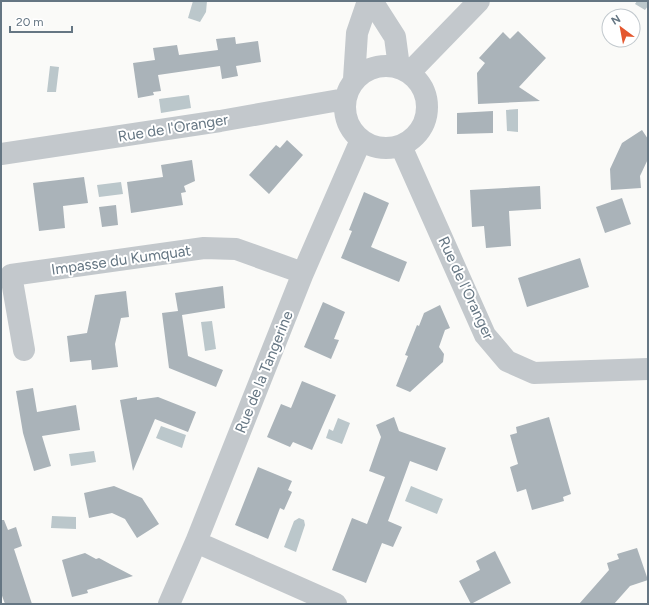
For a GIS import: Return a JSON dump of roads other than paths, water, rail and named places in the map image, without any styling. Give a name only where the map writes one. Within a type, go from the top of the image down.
[{"type":"street","points":[[354,80],[367,70],[382,65],[404,70],[423,86],[427,99],[428,114],[423,127],[414,138],[402,146],[388,149],[374,147],[361,140],[350,129],[345,114],[345,99],[354,80],[357,33],[368,1]]},
{"type":"street","points":[[372,1],[395,37],[404,70]]},
{"type":"street","points":[[404,70],[479,1]]},
{"type":"street","name":"Rue de l'Oranger","points":[[1,154],[220,121],[345,99]]},
{"type":"street","name":"Rue de la Tangerine","points":[[169,604],[196,542],[303,273],[361,140]]},
{"type":"street","name":"Rue de l'Oranger","points":[[402,146],[486,335],[507,361],[534,373],[648,369]]},
{"type":"street","name":"Impasse du Kumquat","points":[[24,350],[11,275],[204,248],[236,249],[303,273]]},
{"type":"street","points":[[196,542],[336,604]]}]
